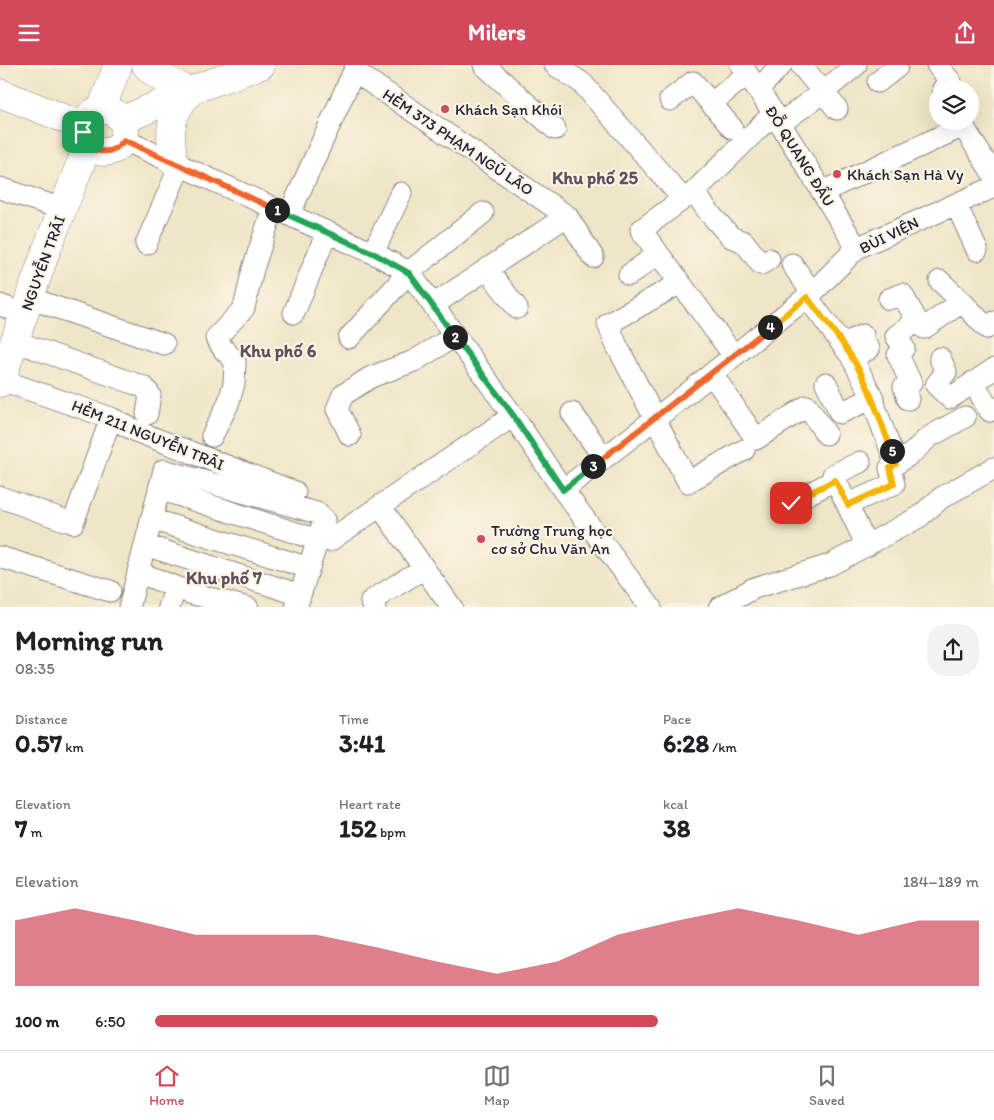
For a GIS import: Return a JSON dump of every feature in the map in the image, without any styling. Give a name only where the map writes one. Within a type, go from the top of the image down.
[{"type":"main road","name":"NGUYỄN TRÃI","points":[[1,381],[14,341],[18,305],[62,209],[104,128],[118,65]]},
{"type":"main road","points":[[146,65],[154,73],[190,92]]},
{"type":"main road","points":[[0,93],[104,128],[190,92],[262,65]]},
{"type":"main road","points":[[177,164],[170,136],[179,103],[190,92]]},
{"type":"street","points":[[555,65],[582,83],[731,237],[744,242],[761,264],[769,259]]},
{"type":"street","points":[[712,103],[749,76],[781,65]]},
{"type":"street","points":[[801,65],[837,109]]},
{"type":"street","points":[[734,357],[641,230],[689,195],[777,118],[823,92],[856,65]]},
{"type":"street","points":[[937,65],[949,80]]},
{"type":"street","points":[[878,82],[898,66]]},
{"type":"street","points":[[489,67],[556,129]]},
{"type":"street","points":[[212,436],[228,404],[234,384],[235,361],[216,338],[244,308],[253,269],[356,68]]},
{"type":"street","name":"HẺM 373 PHẠM NGŨ LÃO","points":[[356,68],[566,216]]},
{"type":"street","name":"ÐỖ QUANG ÐẨU","points":[[749,76],[857,248]]},
{"type":"street","points":[[670,100],[693,82],[732,128]]},
{"type":"street","points":[[104,128],[177,164],[373,253],[409,273],[513,415],[563,490],[651,607]]},
{"type":"street","points":[[822,192],[950,130]]},
{"type":"street","points":[[966,130],[994,176]]},
{"type":"street","points":[[146,244],[177,164]]},
{"type":"street","name":"BÙI VIỆN","points":[[563,490],[734,357],[810,295],[857,248],[994,187]]},
{"type":"street","points":[[0,188],[62,209]]},
{"type":"street","points":[[373,253],[401,193]]},
{"type":"street","points":[[956,204],[977,250]]},
{"type":"street","points":[[348,338],[409,273],[482,213]]},
{"type":"street","points":[[433,305],[566,216],[593,257]]},
{"type":"street","points":[[294,313],[327,232]]},
{"type":"street","points":[[629,275],[658,254]]},
{"type":"street","points":[[792,264],[810,295],[857,346],[872,398],[896,464]]},
{"type":"street","points":[[487,269],[516,308]]},
{"type":"street","points":[[940,281],[987,328],[994,321]]},
{"type":"street","points":[[680,283],[608,324],[617,346],[688,482],[744,450]]},
{"type":"street","points":[[900,293],[917,321],[924,328],[962,302]]},
{"type":"street","points":[[18,305],[164,344]]},
{"type":"street","points":[[917,321],[896,336],[904,348],[898,355],[910,391],[936,385],[946,372],[940,358]]},
{"type":"street","points":[[350,435],[337,409],[343,395],[371,377],[414,361],[455,336]]},
{"type":"street","points":[[14,341],[144,387],[150,395],[147,414]]},
{"type":"street","points":[[936,385],[950,398],[994,369]]},
{"type":"street","points":[[712,374],[756,439],[806,406],[826,434]]},
{"type":"street","name":"HẺM 211 NGUYỄN TRÃI","points":[[1,381],[111,418],[138,432],[294,491]]},
{"type":"street","points":[[973,382],[993,413]]},
{"type":"street","points":[[826,383],[840,413],[872,398]]},
{"type":"street","points":[[572,413],[604,458]]},
{"type":"street","points":[[145,545],[298,601],[309,568],[324,534],[380,506],[513,415]]},
{"type":"street","points":[[848,505],[894,484],[890,468],[912,453],[929,437],[965,417]]},
{"type":"street","points":[[0,497],[70,522],[111,418]]},
{"type":"street","points":[[860,462],[833,475],[867,546]]},
{"type":"street","points":[[719,607],[754,588],[830,565],[919,517],[941,499],[994,468]]},
{"type":"street","points":[[129,607],[161,479],[317,513],[324,534]]},
{"type":"street","points":[[791,503],[835,480]]},
{"type":"street","points":[[380,506],[452,607]]},
{"type":"street","points":[[151,519],[309,568]]},
{"type":"street","points":[[0,557],[110,591]]},
{"type":"street","points":[[370,605],[424,568]]},
{"type":"street","points":[[138,572],[190,593],[248,607]]},
{"type":"place","name":"Khách Sạn Khói","points":[[445,109]]},
{"type":"place","name":"Khách Sạn Hà Vy","points":[[837,174]]},
{"type":"place","name":"Trường Trung học cơ sở Chu Văn An","points":[[481,539]]},
{"type":"district","name":"Khu phố 25","points":[[595,178]]},
{"type":"district","name":"Khu phố 6","points":[[278,351]]},
{"type":"district","name":"Khu phố 7","points":[[224,578]]},
{"type":"route","points":[[83,132],[84,139],[88,145],[100,152],[114,150],[124,140],[402,267],[409,273],[513,415],[563,490],[734,357],[807,297],[851,356],[872,396],[896,464],[890,468],[894,484],[848,505],[835,480],[791,503]]}]
